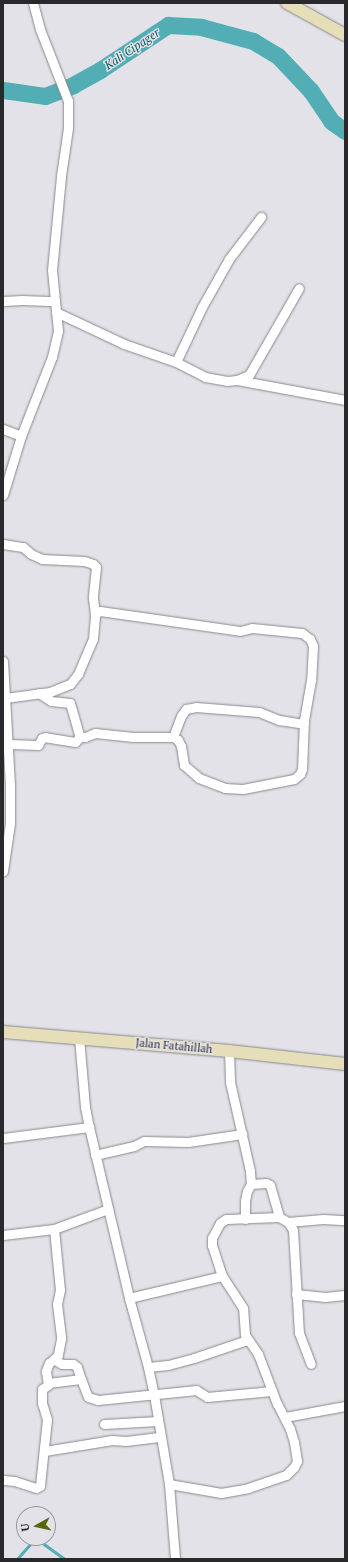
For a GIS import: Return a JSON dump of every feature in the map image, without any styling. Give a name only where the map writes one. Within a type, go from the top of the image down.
[{"type":"street","points":[[3,495],[21,436],[52,357],[58,331],[52,270],[61,176],[68,128],[68,101],[56,66],[40,29],[33,3]]},
{"type":"street","points":[[296,5],[345,35]]},
{"type":"street","points":[[176,362],[202,307],[229,259],[261,217]]},
{"type":"street","points":[[237,380],[249,375],[299,288]]},
{"type":"street","points":[[3,301],[22,300],[55,302]]},
{"type":"street","points":[[56,312],[124,344],[176,362],[205,378],[227,381],[237,380],[345,400]]},
{"type":"street","points":[[3,429],[21,436]]},
{"type":"street","points":[[3,544],[23,547],[30,554],[42,559],[84,561],[96,567],[93,598],[95,614],[93,639],[78,674],[70,684],[40,693],[5,698]]},
{"type":"street","points":[[8,744],[36,746],[40,744],[43,737],[75,742],[80,737],[85,737],[95,733],[133,737],[173,738],[178,740],[181,746],[183,764],[191,772],[199,778],[225,788],[243,789],[298,777],[302,770],[304,724],[313,646],[306,636],[302,634],[252,628],[240,631],[106,611],[95,614]]},
{"type":"street","points":[[3,661],[8,744],[10,823],[3,871]]},
{"type":"street","points":[[40,693],[51,701],[70,703],[80,737]]},
{"type":"street","points":[[173,738],[181,716],[186,709],[196,707],[259,712],[279,720],[304,724]]},
{"type":"street","name":"Jalan Fatahillah","points":[[3,1032],[229,1051],[345,1064]]},
{"type":"street","points":[[79,1038],[85,1108],[129,1298],[154,1395],[168,1484],[175,1559]]},
{"type":"street","points":[[229,1051],[230,1082],[242,1134],[251,1184],[247,1191],[244,1219]]},
{"type":"street","points":[[3,1138],[89,1127]]},
{"type":"street","points":[[95,1155],[134,1146],[144,1142],[188,1142],[242,1134]]},
{"type":"street","points":[[251,1184],[266,1183],[270,1185],[279,1217]]},
{"type":"street","points":[[3,1235],[54,1228],[108,1209]]},
{"type":"street","points":[[168,1484],[222,1493],[248,1488],[286,1475],[294,1467],[297,1461],[294,1442],[285,1417],[277,1404],[258,1354],[248,1340],[244,1331],[243,1308],[222,1276],[212,1246],[212,1238],[220,1223],[226,1220],[279,1217],[288,1222],[293,1230],[296,1255],[296,1294],[299,1333],[311,1364]]},
{"type":"street","points":[[288,1222],[323,1219],[345,1220]]},
{"type":"street","points":[[48,1383],[46,1371],[49,1363],[55,1360],[58,1355],[61,1340],[57,1304],[60,1290],[54,1228]]},
{"type":"street","points":[[129,1298],[222,1276]]},
{"type":"street","points":[[296,1294],[325,1297],[345,1295]]},
{"type":"street","points":[[148,1367],[168,1365],[194,1358],[248,1340]]},
{"type":"street","points":[[55,1360],[62,1364],[73,1364],[77,1367],[86,1393],[91,1399],[113,1399],[196,1390],[207,1397],[272,1391]]},
{"type":"street","points":[[3,1480],[14,1481],[36,1488],[40,1486],[45,1451],[47,1419],[42,1403],[42,1389],[48,1383],[81,1379]]},
{"type":"street","points":[[285,1417],[345,1406]]},
{"type":"street","points":[[104,1424],[158,1421]]},
{"type":"street","points":[[45,1451],[112,1440],[126,1441],[161,1437]]},
{"type":"waterway","name":"Kali Cipager","points":[[3,90],[45,96],[73,85],[100,70],[168,25],[201,27],[253,41],[278,56],[311,91],[331,121],[345,131]]},
{"type":"waterway","points":[[17,1559],[32,1542],[41,1542],[64,1559]]}]
